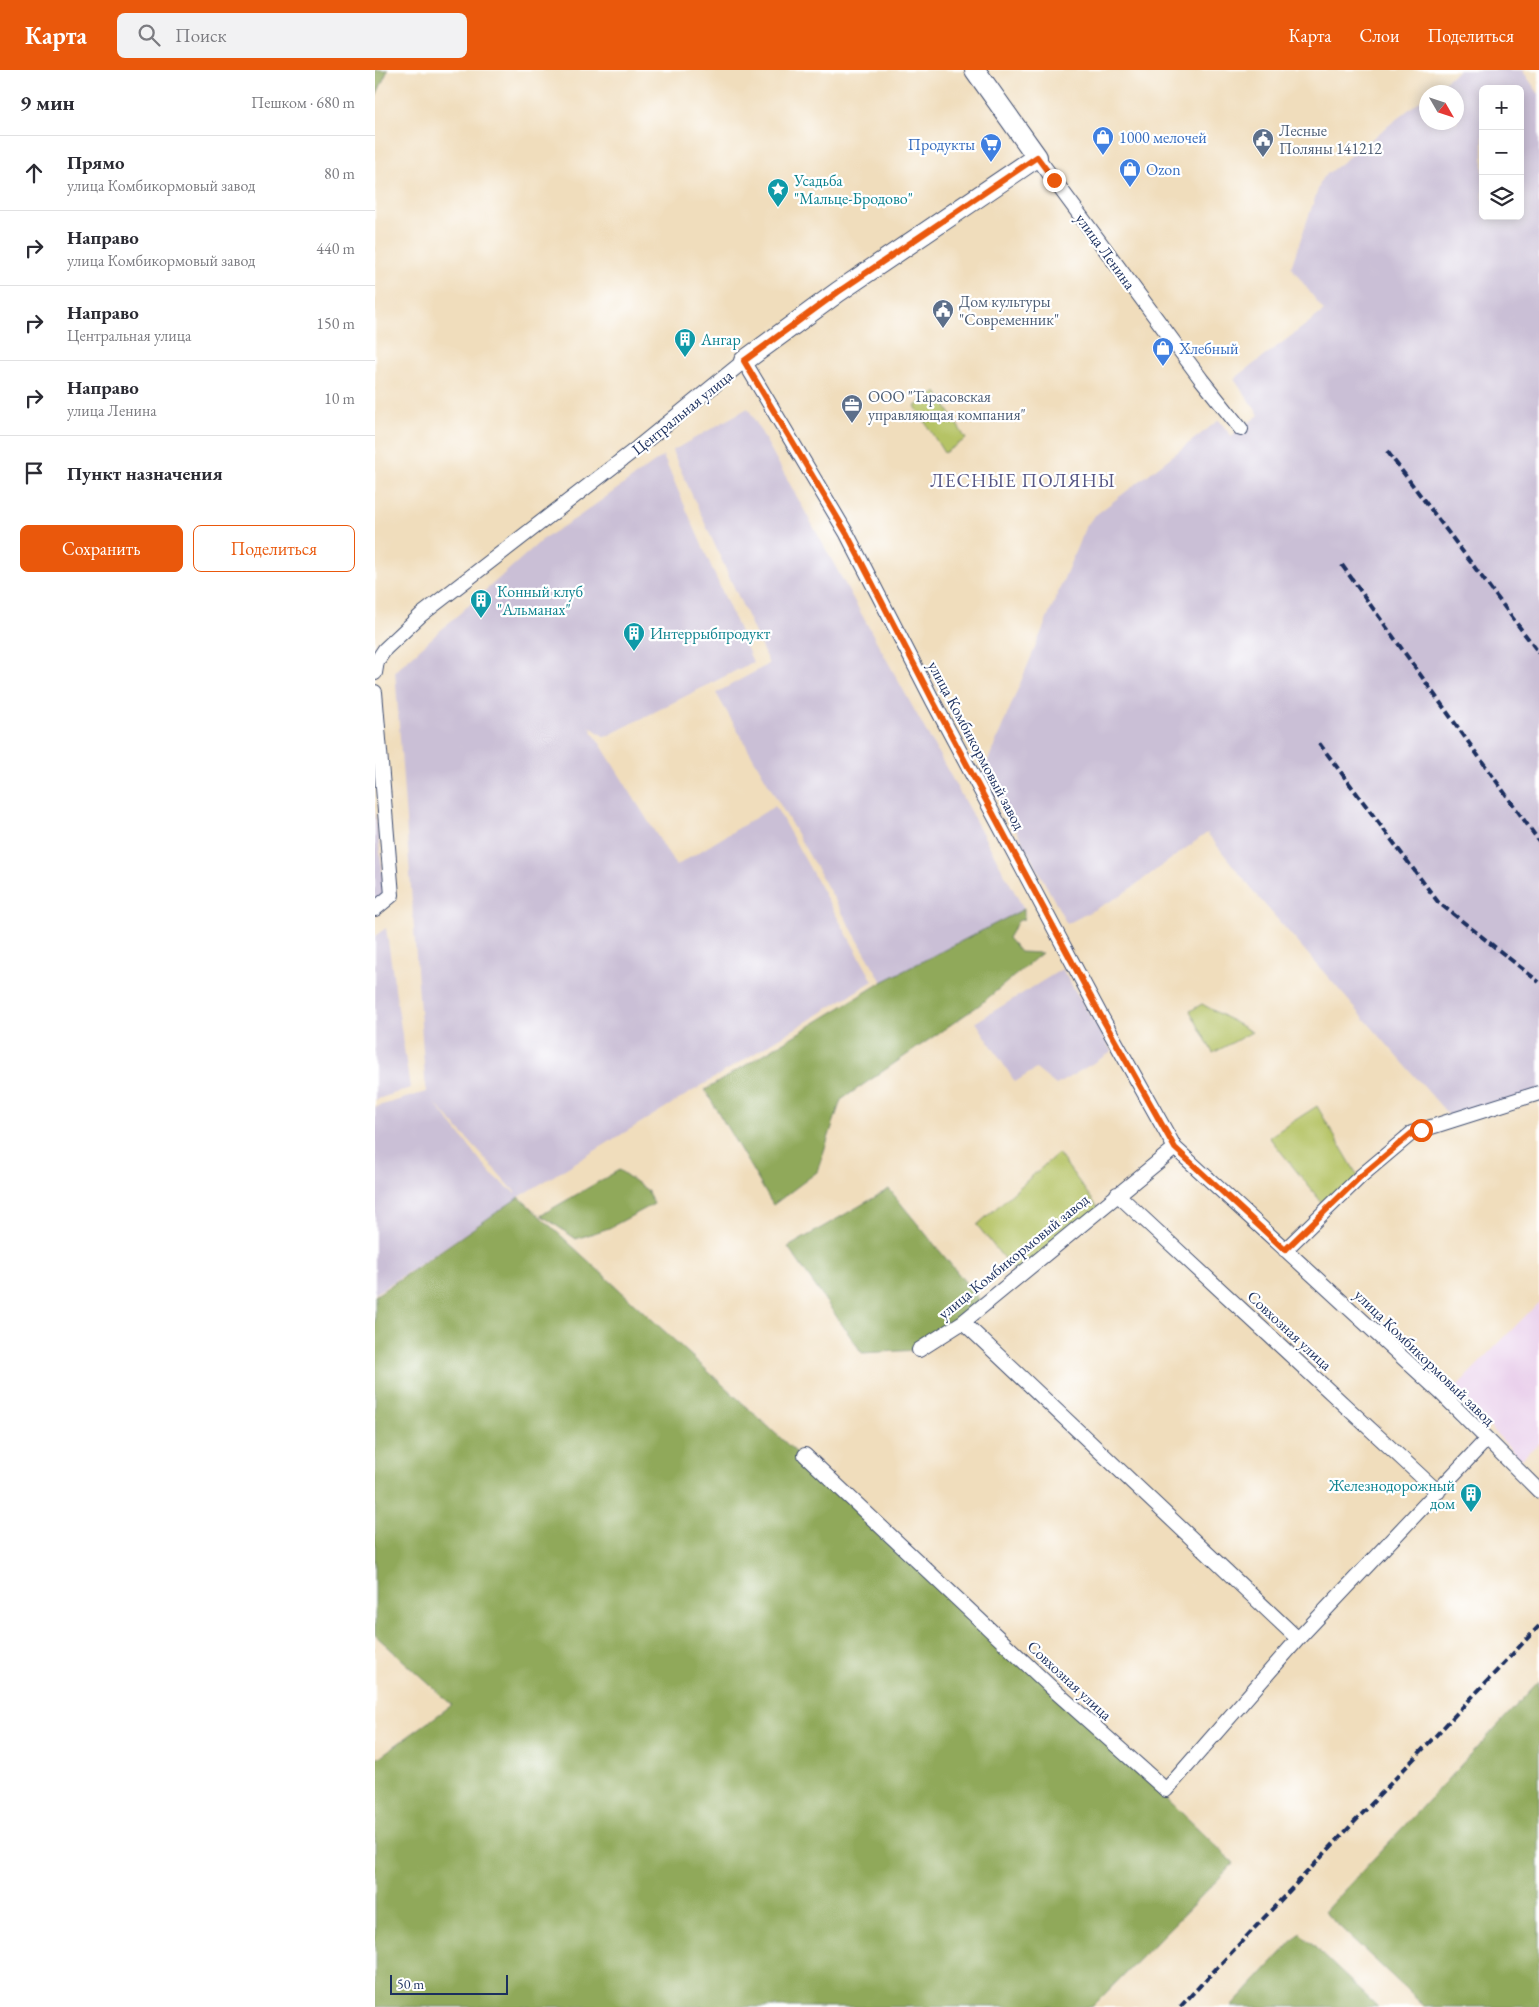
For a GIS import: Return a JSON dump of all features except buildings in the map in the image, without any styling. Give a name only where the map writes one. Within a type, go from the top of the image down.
[{"type":"street","name":"улица Ленина","points":[[975,70],[1201,379],[1241,429]]},
{"type":"street","name":"Центральная улица","points":[[375,673],[377,661],[385,649],[421,615],[637,448],[744,361],[838,292],[1037,157]]},
{"type":"street","name":"улица Комбикормовый завод","points":[[744,361],[847,534],[937,710],[1175,1148],[1440,1392],[1539,1491]]},
{"type":"street","points":[[375,692],[392,895],[375,909]]},
{"type":"street","points":[[1285,1250],[1361,1176],[1412,1133],[1539,1093]]},
{"type":"street","name":"улица Комбикормовый завод","points":[[919,1350],[963,1322],[1175,1148]]},
{"type":"street","name":"Совхозная улица","points":[[1117,1194],[1438,1492]]},
{"type":"street","points":[[963,1322],[1298,1639]]},
{"type":"street","name":"Совхозная улица","points":[[805,1455],[1056,1692],[1166,1790],[1298,1639],[1486,1440]]},
{"type":"shaded area","points":[[1459,70],[1522,70],[1539,94],[1539,1093],[1453,1120],[1258,897],[1207,833],[1120,896],[1067,924],[984,770],[1085,528],[1093,517],[1219,420],[1231,436],[1259,415],[1234,379],[1324,311],[1291,267],[1322,178],[1419,102],[1419,130],[1464,130],[1464,85],[1440,85]]},
{"type":"shaded area","points":[[748,408],[1024,909],[882,982],[716,693],[769,664],[672,451]]},
{"type":"shaded area","points":[[663,456],[753,662],[605,737],[589,726],[676,866],[775,806],[873,981],[519,1197],[375,1294],[375,1107],[426,1092],[395,671],[543,539],[578,517]],"holes":[[[434,1102],[516,1193],[491,1174]]]},
{"type":"shaded area","points":[[375,809],[385,895],[375,903]]},
{"type":"shaded area","points":[[386,928],[410,1088],[375,1100],[375,936]]},
{"type":"shaded area","points":[[1062,969],[1112,1052],[1056,1085],[1036,1069],[1015,1082],[976,1022]]},
{"type":"shaded area","points":[[1539,1302],[1539,1443],[1521,1459],[1453,1390]]},
{"type":"green space","points":[[375,70],[388,70],[375,98]]},
{"type":"green space","points":[[937,392],[966,439],[944,453],[915,406]]},
{"type":"green space","points":[[1024,909],[1024,919],[1018,921],[1008,938],[1020,952],[1042,953],[978,1006],[841,1100],[817,1172],[773,1205],[705,1090],[882,982]]},
{"type":"green space","points":[[1202,1004],[1252,1032],[1213,1053],[1190,1011]]},
{"type":"green space","points":[[1317,1106],[1359,1178],[1327,1209],[1269,1137]]},
{"type":"green space","points":[[1058,1153],[1099,1209],[1018,1276],[977,1225]]},
{"type":"green space","points":[[619,1170],[647,1190],[654,1204],[609,1228],[576,1239],[541,1215]]},
{"type":"green space","points":[[889,1189],[984,1305],[919,1350],[862,1353],[788,1247]]},
{"type":"green space","points":[[519,1197],[1056,1692],[1234,1863],[1092,2007],[375,2007],[375,1760],[452,1705],[375,1635],[375,1296]]},
{"type":"green space","points":[[1539,1681],[1539,2007],[1425,2007],[1324,1912]]},
{"type":"green space","points":[[1300,1933],[1378,2007],[1231,2007]]},
{"type":"railway","points":[[1387,451],[1539,653]]},
{"type":"railway","points":[[1342,565],[1539,841]]},
{"type":"railway","points":[[1319,743],[1438,902],[1539,982]]},
{"type":"railway","points":[[1180,2007],[1539,1626]]},
{"type":"place","name":"1000 мелочей","points":[[1103,156]]},
{"type":"place","name":"Лесные Поляны 141212","points":[[1263,158]]},
{"type":"place","name":"Продукты","points":[[991,163]]},
{"type":"place","name":"Ozon","points":[[1130,188]]},
{"type":"place","name":"Усадьба \"Мальце-Бродово\"","points":[[778,208]]},
{"type":"place","name":"Дом культуры \"Современник\"","points":[[943,329]]},
{"type":"place","name":"Ангар","points":[[685,358]]},
{"type":"place","name":"Хлебный","points":[[1163,367]]},
{"type":"place","name":"ООО \"Тарасовская управляющая компания\"","points":[[852,424]]},
{"type":"place","name":"Конный клуб \"Альманах\"","points":[[481,619]]},
{"type":"place","name":"Интеррыбпродукт","points":[[634,652]]},
{"type":"place","name":"Железнодорожный дом","points":[[1471,1513]]},
{"type":"district","name":"ЛЕСНЫЕ ПОЛЯНЫ","points":[[1023,480]]},
{"type":"route","points":[[1054,180],[1037,157],[838,292],[744,361],[847,534],[933,701],[1101,1016],[1175,1148],[1285,1250],[1361,1176],[1412,1133],[1421,1130]]}]
